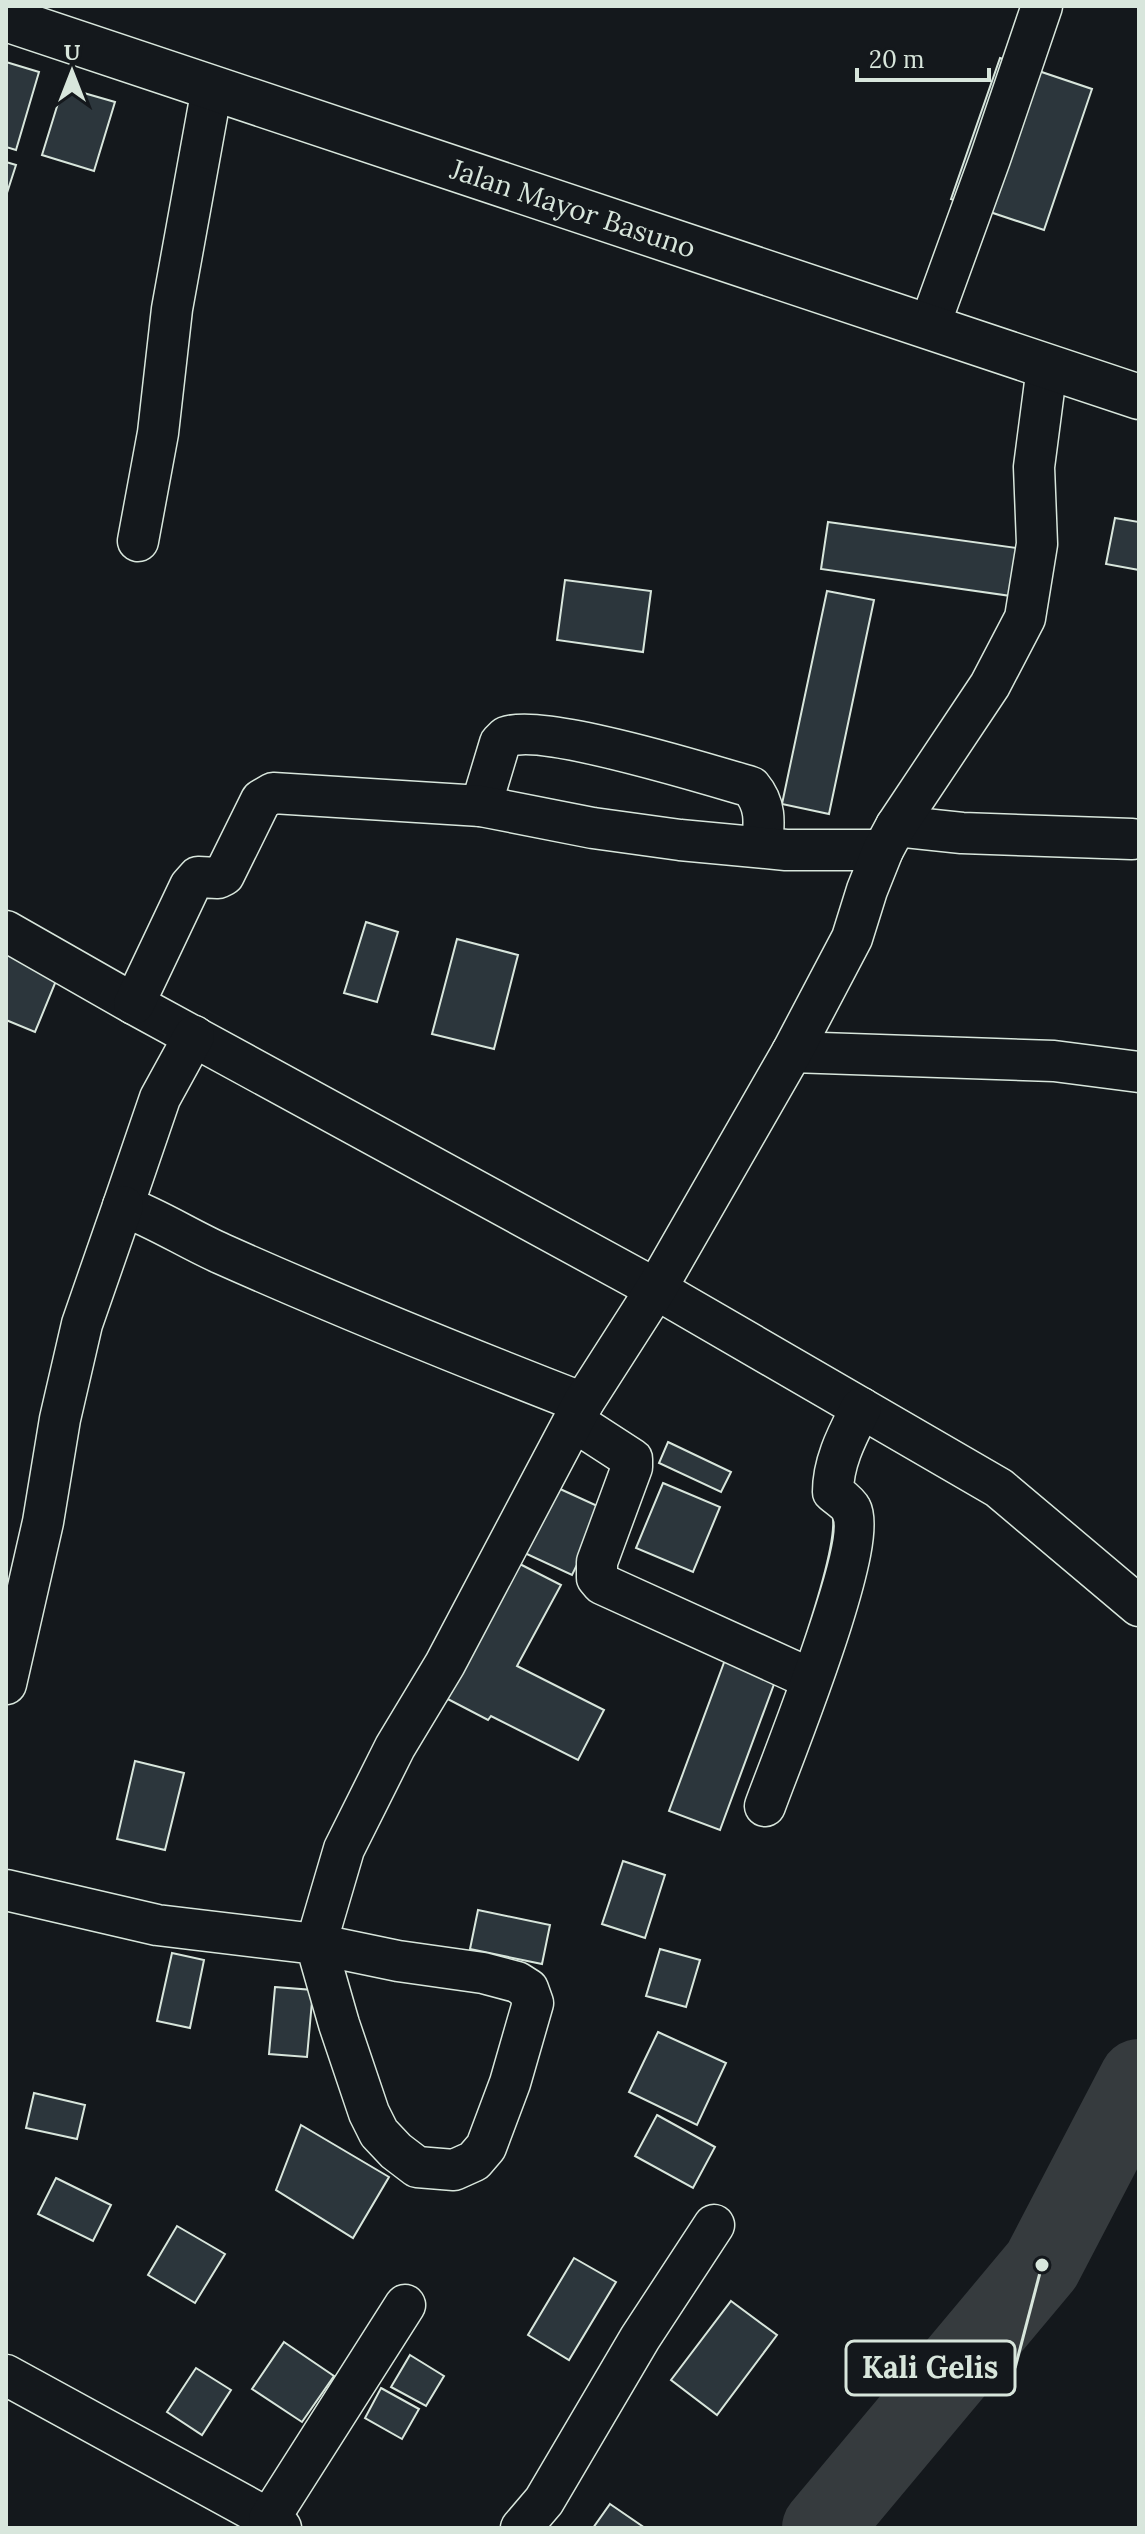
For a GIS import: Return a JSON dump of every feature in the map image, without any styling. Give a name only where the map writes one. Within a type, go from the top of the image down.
[{"type":"main road","name":"Jalan Mayor Basuno","points":[[6,19],[1139,397]]},
{"type":"street","points":[[929,327],[1042,6]]},
{"type":"street","points":[[138,541],[158,433],[172,309],[212,88]]},
{"type":"street","points":[[6,1890],[157,1925],[316,1944],[398,1961],[483,1973],[517,1982],[528,1989],[533,2003],[510,2083],[486,2147],[474,2161],[454,2170],[417,2167],[379,2133],[369,2113],[316,1944],[344,1849],[395,1747],[445,1664],[579,1412],[656,1289],[792,1052],[852,938],[889,838],[990,685],[1025,618],[1037,544],[1034,467],[1047,367]]},
{"type":"street","points":[[481,806],[500,743],[506,737],[527,733],[651,759],[751,787],[759,797],[764,814],[762,847]]},
{"type":"street","points":[[134,1004],[190,886],[198,877],[218,878],[224,875],[261,800],[267,795],[284,792],[481,806],[593,828],[762,847],[962,833],[1132,839]]},
{"type":"street","points":[[6,931],[656,1289],[999,1488],[1139,1606]]},
{"type":"street","points":[[6,1684],[43,1522],[60,1419],[82,1324],[160,1098],[194,1036]]},
{"type":"street","points":[[792,1052],[1054,1061],[1139,1072]]},
{"type":"street","points":[[123,1206],[219,1252],[486,1365],[579,1412],[632,1459],[632,1467],[595,1569],[602,1584],[811,1679]]},
{"type":"street","points":[[765,1806],[823,1649],[853,1546],[851,1508],[833,1492],[833,1480],[844,1442],[861,1408]]},
{"type":"street","points":[[521,2528],[544,2501],[640,2338],[714,2225]]},
{"type":"street","points":[[6,2375],[275,2523],[405,2305]]},
{"type":"building","points":[[1000,58],[1092,89],[1044,230],[951,199]]},
{"type":"building","points":[[6,62],[39,72],[16,150],[6,147]]},
{"type":"building","points":[[63,87],[115,102],[94,171],[42,155]]},
{"type":"building","points":[[6,162],[16,165],[6,196]]},
{"type":"building","points":[[1115,518],[1139,522],[1139,570],[1106,564]]},
{"type":"building","points":[[828,522],[1017,548],[1011,596],[821,569]]},
{"type":"building","points":[[565,580],[651,591],[643,652],[557,640]]},
{"type":"building","points":[[827,591],[874,600],[829,814],[782,804]]},
{"type":"building","points":[[366,922],[398,932],[377,1002],[344,993]]},
{"type":"building","points":[[457,939],[518,955],[494,1049],[432,1034]]},
{"type":"building","points":[[6,954],[58,976],[35,1032],[6,1020]]},
{"type":"building","points":[[668,1442],[731,1472],[721,1492],[659,1463]]},
{"type":"building","points":[[547,1483],[604,1509],[572,1575],[516,1549]]},
{"type":"building","points":[[663,1483],[720,1507],[693,1572],[636,1548]]},
{"type":"building","points":[[512,1560],[561,1585],[517,1666],[604,1710],[578,1760],[491,1716],[488,1720],[440,1695]]},
{"type":"building","points":[[729,1649],[780,1668],[720,1830],[669,1811]]},
{"type":"building","points":[[135,1761],[184,1773],[165,1850],[117,1839]]},
{"type":"building","points":[[623,1861],[665,1875],[645,1938],[602,1924]]},
{"type":"building","points":[[478,1910],[550,1925],[542,1964],[470,1949]]},
{"type":"building","points":[[660,1949],[700,1960],[686,2007],[646,1996]]},
{"type":"building","points":[[172,1953],[204,1960],[190,2028],[157,2021]]},
{"type":"building","points":[[275,1987],[313,1990],[307,2057],[269,2054]]},
{"type":"building","points":[[658,2032],[726,2063],[697,2125],[629,2092]]},
{"type":"building","points":[[34,2093],[85,2105],[77,2139],[26,2128]]},
{"type":"building","points":[[657,2115],[715,2147],[693,2188],[635,2156]]},
{"type":"building","points":[[301,2125],[389,2177],[353,2238],[276,2190]]},
{"type":"building","points":[[56,2178],[111,2205],[93,2241],[38,2214]]},
{"type":"building","points":[[177,2226],[225,2254],[195,2303],[148,2275]]},
{"type":"building","points":[[574,2258],[616,2282],[569,2360],[528,2335]]},
{"type":"building","points":[[731,2301],[777,2335],[717,2415],[671,2380]]},
{"type":"building","points":[[284,2342],[334,2376],[302,2422],[252,2389]]},
{"type":"building","points":[[410,2355],[444,2376],[426,2406],[391,2387]]},
{"type":"building","points":[[196,2368],[231,2390],[202,2435],[167,2412]]},
{"type":"building","points":[[381,2388],[419,2409],[402,2439],[365,2418]]},
{"type":"building","points":[[610,2504],[645,2528],[593,2528]]},
{"type":"waterway","points":[[822,2528],[1042,2265],[1139,2079]]},
{"type":"place","name":"Kali Gelis","points":[[1042,2265]]}]
